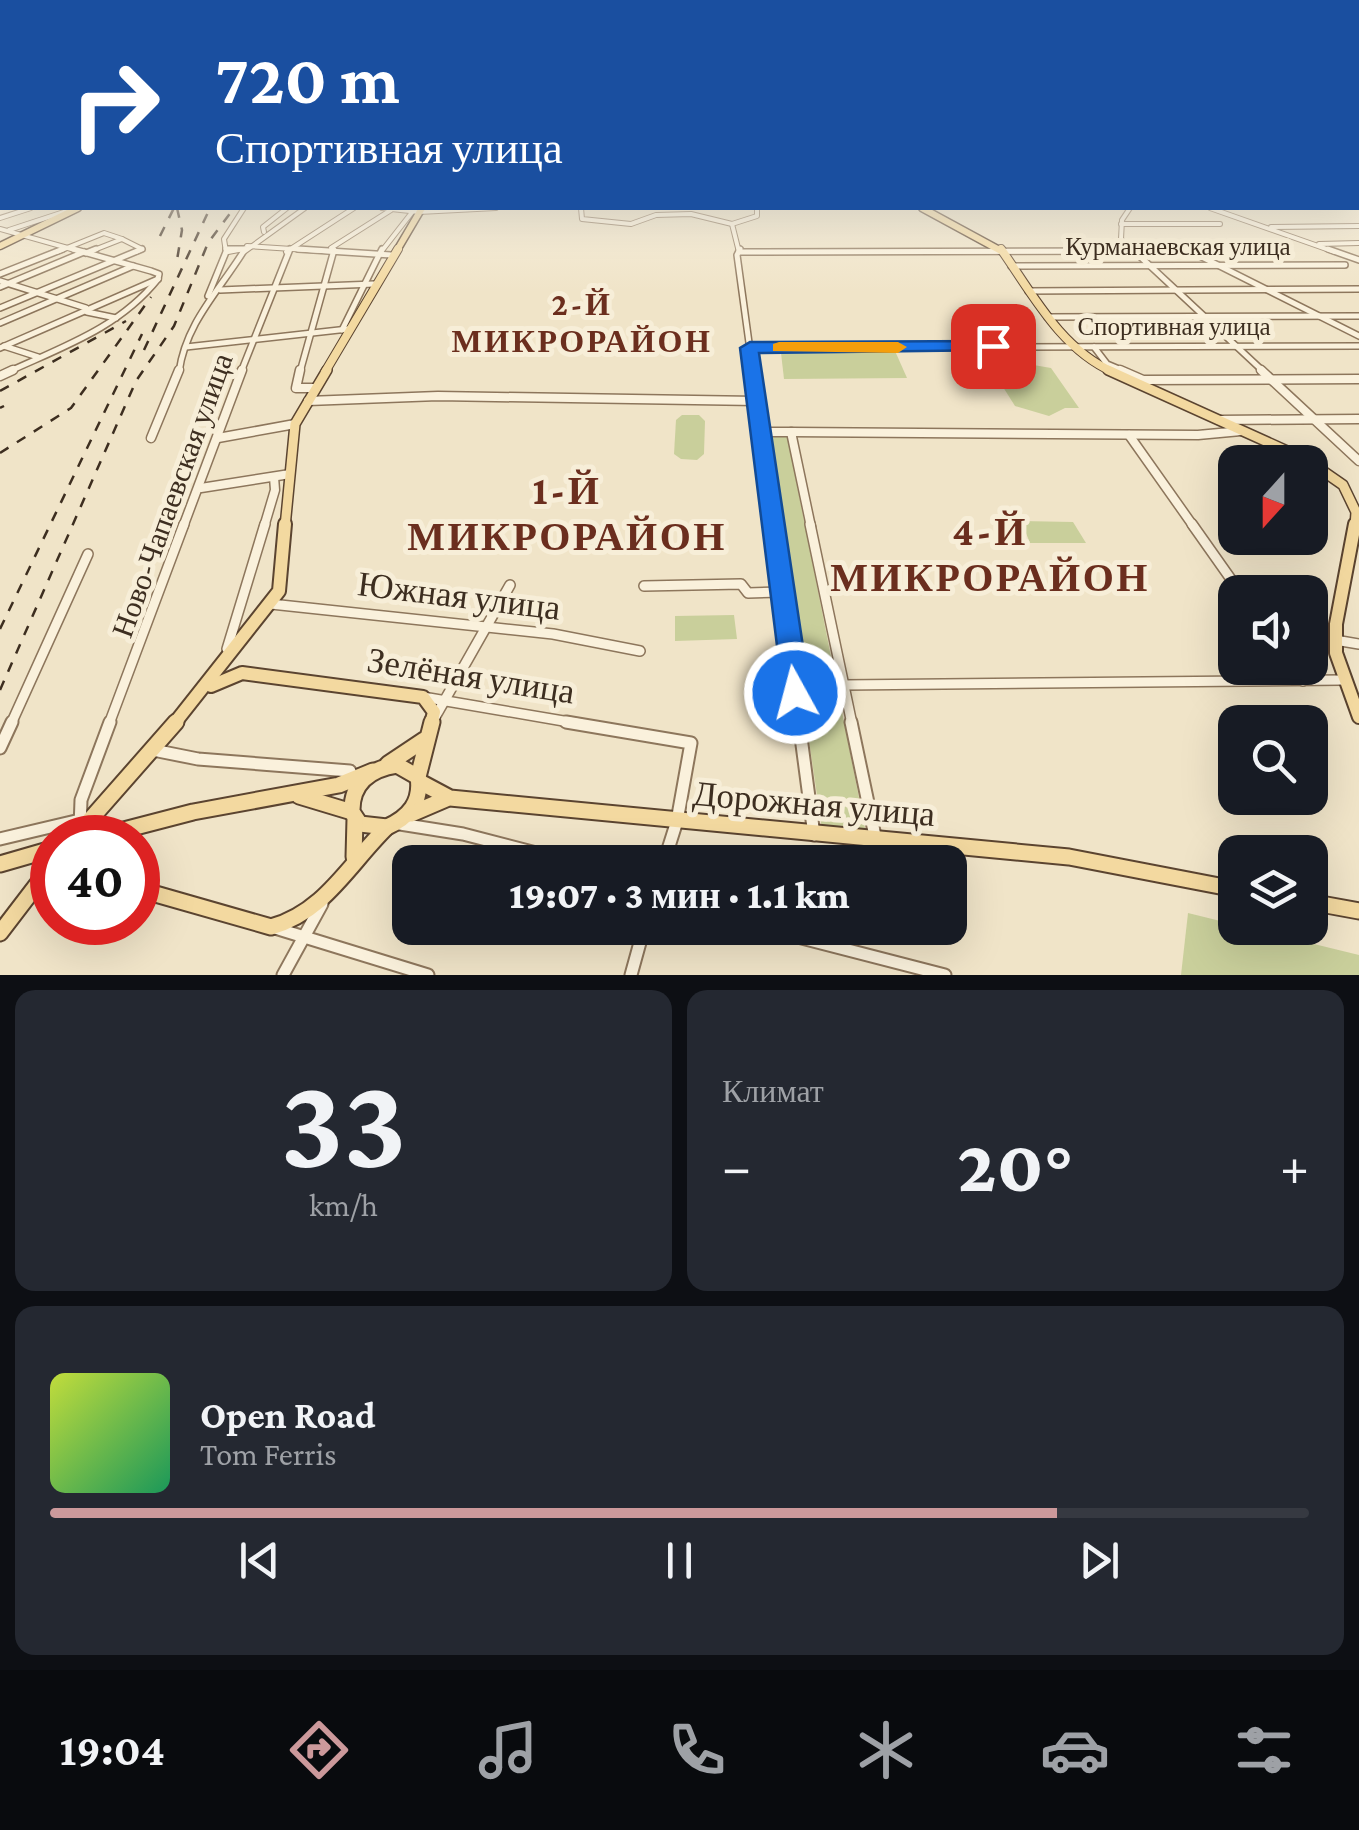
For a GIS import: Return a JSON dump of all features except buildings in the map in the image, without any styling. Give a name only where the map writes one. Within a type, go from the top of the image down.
[{"type":"main road","points":[[0,246],[72,210]]},
{"type":"main road","points":[[96,815],[272,604],[285,560],[295,424],[370,284],[418,210]]},
{"type":"main road","points":[[926,210],[1004,251],[1071,347],[1106,372],[1318,465],[1354,496],[1355,531],[1335,640],[1342,680],[1359,717]]},
{"type":"main road","points":[[204,690],[242,673],[232,655]]},
{"type":"main road","name":"Зелёная улица","points":[[242,673],[423,697]]},
{"type":"main road","points":[[160,896],[271,927],[302,918],[322,904],[354,858],[419,797],[424,740],[432,723],[432,706],[423,697]]},
{"type":"main road","points":[[160,822],[338,785],[377,769],[424,740]]},
{"type":"main road","points":[[354,858],[354,790],[377,769],[404,766],[450,798]]},
{"type":"main road","points":[[288,796],[324,800],[368,827],[396,822],[450,798]]},
{"type":"main road","name":"Дорожная улица","points":[[450,798],[1070,858],[1218,885]]},
{"type":"main road","points":[[0,864],[30,855]]},
{"type":"main road","points":[[0,933],[30,898]]},
{"type":"main road","points":[[1328,905],[1359,911]]},
{"type":"street","points":[[0,218],[25,210]]},
{"type":"street","points":[[2,231],[70,210]]},
{"type":"street","points":[[151,438],[166,394],[178,380],[186,348],[208,296],[206,292],[228,252],[224,239],[243,210]]},
{"type":"street","points":[[264,232],[263,227],[284,210]]},
{"type":"street","points":[[220,290],[243,250],[264,232],[302,210]]},
{"type":"street","points":[[290,248],[351,210]]},
{"type":"street","points":[[316,388],[296,388],[332,250],[391,210]]},
{"type":"street","points":[[208,296],[220,290],[370,284],[381,254],[418,210]]},
{"type":"street","points":[[581,210],[579,217],[631,224],[669,210],[732,224],[757,216],[757,210]]},
{"type":"street","points":[[713,210],[716,218]]},
{"type":"street","points":[[1129,210],[1121,224],[1121,239],[1359,461]]},
{"type":"street","points":[[1216,210],[1358,260]]},
{"type":"street","points":[[642,211],[656,214]]},
{"type":"street","points":[[732,224],[740,252],[814,835]]},
{"type":"street","points":[[1121,224],[1220,224]]},
{"type":"street","points":[[1262,226],[1359,226]]},
{"type":"street","points":[[0,376],[116,318],[146,298],[158,279],[158,274],[132,266],[2,231]]},
{"type":"street","points":[[0,280],[104,233],[142,249],[0,308]]},
{"type":"street","points":[[8,284],[122,239]]},
{"type":"street","points":[[1126,244],[1276,243]]},
{"type":"street","points":[[1176,244],[1359,336]]},
{"type":"street","points":[[1310,244],[1359,244]]},
{"type":"street","points":[[228,252],[290,248],[392,255]]},
{"type":"street","name":"Ново-Чапаевская улица","points":[[81,815],[81,800],[201,488],[269,289],[290,248]]},
{"type":"street","points":[[740,252],[1133,251]]},
{"type":"street","name":"Курманаевская улица","points":[[1012,266],[1345,265]]},
{"type":"street","points":[[0,323],[132,266]]},
{"type":"street","points":[[1,346],[158,279]]},
{"type":"street","points":[[0,280],[116,318]]},
{"type":"street","points":[[1028,290],[1359,289]]},
{"type":"street","points":[[1047,316],[1359,316]]},
{"type":"street","points":[[186,348],[345,329]]},
{"type":"street","points":[[1,346],[38,357]]},
{"type":"street","name":"Спортивная улица","points":[[750,348],[1359,346]]},
{"type":"street","points":[[1094,347],[1107,364],[1142,380],[1359,380]]},
{"type":"street","points":[[308,401],[452,396],[756,401]]},
{"type":"street","points":[[1215,420],[1359,418]]},
{"type":"street","points":[[218,438],[295,424]]},
{"type":"street","points":[[760,432],[1128,435],[1241,431]]},
{"type":"street","points":[[791,432],[876,841]]},
{"type":"street","points":[[1128,435],[1228,575]]},
{"type":"street","points":[[201,488],[290,474]]},
{"type":"street","points":[[232,655],[226,652],[262,540],[275,490],[274,477]]},
{"type":"street","points":[[0,748],[88,554]]},
{"type":"street","points":[[644,586],[719,582],[741,584],[748,593],[782,592]]},
{"type":"street","points":[[432,723],[510,585]]},
{"type":"street","name":"Южная улица","points":[[272,604],[489,626],[640,652]]},
{"type":"street","points":[[1335,640],[1359,644]]},
{"type":"street","points":[[1328,680],[1342,680]]},
{"type":"street","points":[[844,685],[1218,682]]},
{"type":"street","name":"Зелёная улица","points":[[423,697],[690,743],[677,821]]},
{"type":"street","points":[[153,750],[198,759],[350,771]]},
{"type":"street","points":[[669,845],[677,821]]},
{"type":"street","points":[[396,822],[506,845]]},
{"type":"street","points":[[0,838],[30,835]]},
{"type":"street","points":[[283,975],[322,904]]},
{"type":"street","points":[[271,927],[428,975]]},
{"type":"street","points":[[631,975],[639,945]]},
{"type":"street","points":[[829,945],[945,975]]},
{"type":"green space","points":[[895,351],[907,378],[784,379],[781,353]]},
{"type":"green space","points":[[999,359],[1051,368],[1079,408],[1065,408],[1049,416],[1015,406],[991,368]]},
{"type":"green space","points":[[682,415],[699,415],[705,421],[704,454],[697,460],[681,459],[674,454],[676,420]]},
{"type":"green space","points":[[764,435],[787,435],[866,833],[822,829]]},
{"type":"green space","points":[[1021,521],[1073,522],[1086,543],[1030,543]]},
{"type":"green space","points":[[734,615],[737,639],[675,641],[675,616]]},
{"type":"green space","points":[[1188,913],[1218,920],[1218,945],[1318,945],[1359,955],[1359,975],[1181,975]]},
{"type":"railway","points":[[160,236],[173,210]]},
{"type":"railway","points":[[177,210],[182,230],[177,260]]},
{"type":"railway","points":[[144,350],[209,210]]},
{"type":"railway","points":[[0,690],[136,381],[174,326],[208,243],[233,210]]},
{"type":"railway","points":[[0,453],[71,408],[151,297]]},
{"type":"railway","points":[[0,391],[126,321]]},
{"type":"railway","points":[[0,629],[142,334]]},
{"type":"railway","points":[[0,408],[4,406]]},
{"type":"slow traffic","points":[[779,348],[898,347]]},
{"type":"district","name":"2-Й МИКРОРАЙОН","points":[[582,322]]},
{"type":"district","name":"1-Й МИКРОРАЙОН","points":[[567,513]]},
{"type":"district","name":"4-Й МИКРОРАЙОН","points":[[990,554]]},
{"type":"route","points":[[795,693],[750,348],[993,346]]}]
